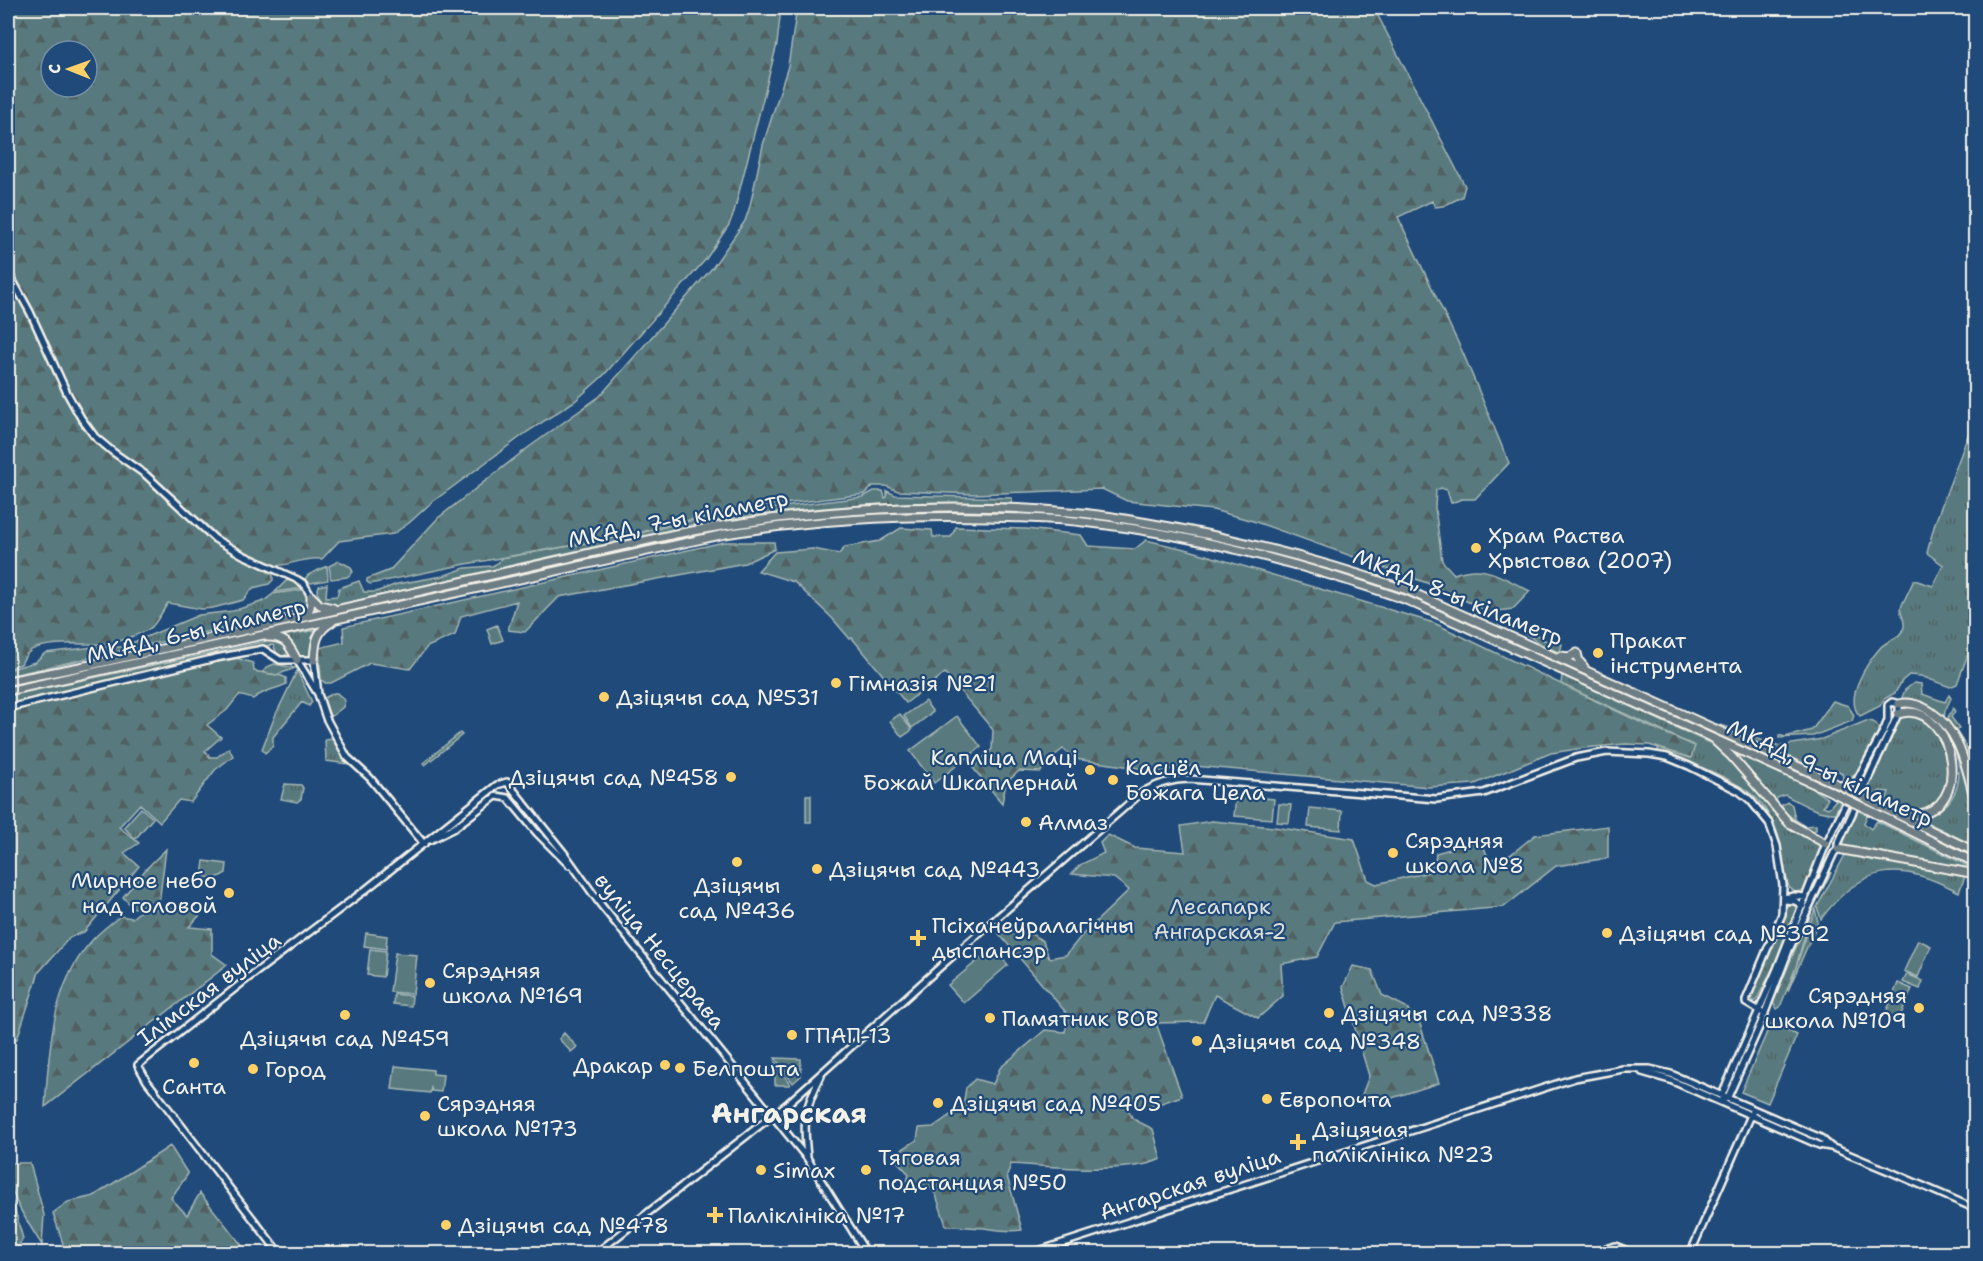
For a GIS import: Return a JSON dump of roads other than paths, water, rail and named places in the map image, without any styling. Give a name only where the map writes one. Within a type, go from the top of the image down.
[{"type":"highway","name":"МКАД, 7-ы кіламетр","points":[[392,598],[675,534],[786,516],[875,509],[944,507],[1082,513]]},
{"type":"highway","name":"МКАД, 8-ы кіламетр","points":[[1082,513],[1193,531],[1274,548],[1348,570],[1407,590],[1672,710]]},
{"type":"highway","name":"МКАД, 7-ы кіламетр","points":[[393,607],[725,534],[764,528],[864,519],[932,516],[1082,522]]},
{"type":"highway","name":"МКАД, 8-ы кіламетр","points":[[1082,522],[1192,539],[1274,557],[1346,579],[1404,599],[1667,719]]},
{"type":"highway","points":[[311,596],[320,605],[341,609]]},
{"type":"highway","points":[[297,618],[309,611],[311,596]]},
{"type":"highway","name":"МКАД, 6-ы кіламетр","points":[[8,681],[392,598]]},
{"type":"highway","name":"МКАД, 6-ы кіламетр","points":[[8,691],[393,607]]},
{"type":"highway","points":[[314,660],[317,636],[325,626],[339,618]]},
{"type":"highway","points":[[256,636],[279,637],[285,640],[297,660]]},
{"type":"highway","points":[[1543,650],[1566,657],[1577,653],[1581,664],[1588,671]]},
{"type":"highway","points":[[1899,704],[1910,703],[1924,707],[1944,722],[1951,731],[1962,755],[1976,804]]},
{"type":"highway","name":"МКАД, 9-ы кіламетр","points":[[1672,710],[1837,784],[1976,852]]},
{"type":"highway","points":[[1892,812],[1918,815],[1936,809],[1949,798],[1957,777],[1952,752],[1944,735],[1936,726],[1920,714],[1909,712],[1898,714]]},
{"type":"highway","name":"МКАД, 9-ы кіламетр","points":[[1667,719],[1832,792],[1976,863]]},
{"type":"highway","points":[[1712,738],[1731,756],[1789,823],[1827,844]]},
{"type":"highway","points":[[1837,849],[1976,874]]},
{"type":"main road","points":[[8,272],[30,312],[67,393],[95,437],[146,475],[214,539],[260,563],[298,579],[311,596]]},
{"type":"main road","points":[[8,708],[257,650],[265,650],[280,660],[314,660],[318,694],[326,717],[347,757],[370,778],[426,842],[441,836],[464,821],[496,796],[508,798],[537,833],[576,872]]},
{"type":"main road","points":[[297,660],[318,694]]},
{"type":"main road","points":[[1724,1098],[1759,1010],[1805,908],[1837,849],[1900,710],[1899,704],[1895,702],[1887,707],[1884,730],[1827,844],[1806,897],[1805,908],[1765,1014],[1724,1098]]},
{"type":"main road","points":[[1888,713],[1898,714]]},
{"type":"main road","points":[[595,1254],[773,1116],[1101,827],[1140,794],[1165,782],[1189,779],[1436,799],[1484,793],[1576,758],[1621,752],[1649,754],[1675,760],[1731,787],[1750,800],[1764,815],[1773,832],[1783,885],[1782,914],[1746,1000],[1746,1003],[1765,1014]]},
{"type":"main road","name":"Ілімская вуліца","points":[[280,1254],[147,1081],[138,1065],[501,783],[507,782],[515,793]]},
{"type":"main road","points":[[508,798],[509,791],[515,793],[545,828],[576,872]]},
{"type":"main road","points":[[458,815],[464,821]]},
{"type":"main road","points":[[537,833],[543,834],[545,828]]},
{"type":"main road","points":[[1827,844],[1834,840],[1837,849]]},
{"type":"main road","points":[[1827,844],[1828,852],[1837,849]]},
{"type":"main road","name":"вуліца Несцерава","points":[[576,872],[807,1158],[867,1254]]},
{"type":"main road","points":[[1783,885],[1794,896]]},
{"type":"main road","points":[[1783,899],[1794,896],[1806,897]]},
{"type":"main road","points":[[1783,899],[1795,901],[1805,908]]},
{"type":"main road","name":"Ангарская вуліца","points":[[1029,1254],[1400,1132],[1575,1078],[1608,1071],[1650,1069],[1671,1074],[1752,1111],[1821,1138],[1831,1147],[1976,1209]]},
{"type":"main road","points":[[807,1158],[804,1115],[822,1072]]},
{"type":"main road","points":[[1690,1254],[1752,1111]]},
{"type":"main road","points":[[1588,1254],[1615,1246],[1635,1254]]},
{"type":"place","name":"Храм Раства Хрыстова (2007)","points":[[1476,548]]},
{"type":"place","name":"Пракат інструмента","points":[[1598,653]]},
{"type":"place","name":"Гімназія №21","points":[[836,683]]},
{"type":"place","name":"Дзіцячы сад №531","points":[[604,697]]},
{"type":"place","name":"Капліца Маці Божай Шкаплернай","points":[[1090,770]]},
{"type":"place","name":"Дзіцячы сад №458","points":[[731,777]]},
{"type":"place","name":"Касцёл Божага Цела","points":[[1113,780]]},
{"type":"place","name":"Алмаз","points":[[1026,822]]},
{"type":"place","name":"Сярэдняя школа №8","points":[[1393,853]]},
{"type":"place","name":"Дзіцячы сад №436","points":[[737,862]]},
{"type":"place","name":"Дзіцячы сад №443","points":[[817,869]]},
{"type":"place","name":"Мирное небо над головой","points":[[229,893]]},
{"type":"place","name":"Дзіцячы сад №392","points":[[1607,933]]},
{"type":"place","name":"Псіханеўралагічны дыспансэр","points":[[918,938]]},
{"type":"place","name":"Сярэдняя школа №169","points":[[430,983]]},
{"type":"place","name":"Сярэдняя школа №109","points":[[1919,1008]]},
{"type":"place","name":"Дзіцячы сад №338","points":[[1329,1013]]},
{"type":"place","name":"Дзіцячы сад №459","points":[[345,1015]]},
{"type":"place","name":"Памятник ВОВ","points":[[990,1018]]},
{"type":"place","name":"ГПАП-13","points":[[792,1035]]},
{"type":"place","name":"Дзіцячы сад №348","points":[[1197,1041]]},
{"type":"place","name":"Санта","points":[[194,1063]]},
{"type":"place","name":"Дракар","points":[[665,1065]]},
{"type":"place","name":"Белпошта","points":[[680,1068]]},
{"type":"place","name":"Город","points":[[253,1069]]},
{"type":"place","name":"Европочта","points":[[1267,1099]]},
{"type":"place","name":"Дзіцячы сад №405","points":[[938,1103]]},
{"type":"place","name":"Сярэдняя школа №173","points":[[425,1116]]},
{"type":"place","name":"Дзіцячая паліклініка №23","points":[[1298,1142]]},
{"type":"place","name":"Simax","points":[[761,1170]]},
{"type":"place","name":"Тяговая подстанция №50","points":[[866,1170]]},
{"type":"place","name":"Паліклініка №17","points":[[715,1215]]},
{"type":"place","name":"Дзіцячы сад №478","points":[[446,1225]]},
{"type":"district","name":"Ангарская","points":[[789,1113]]},
{"type":"park label","name":"Лесапарк Ангарская-2","points":[[1220,918]]}]
